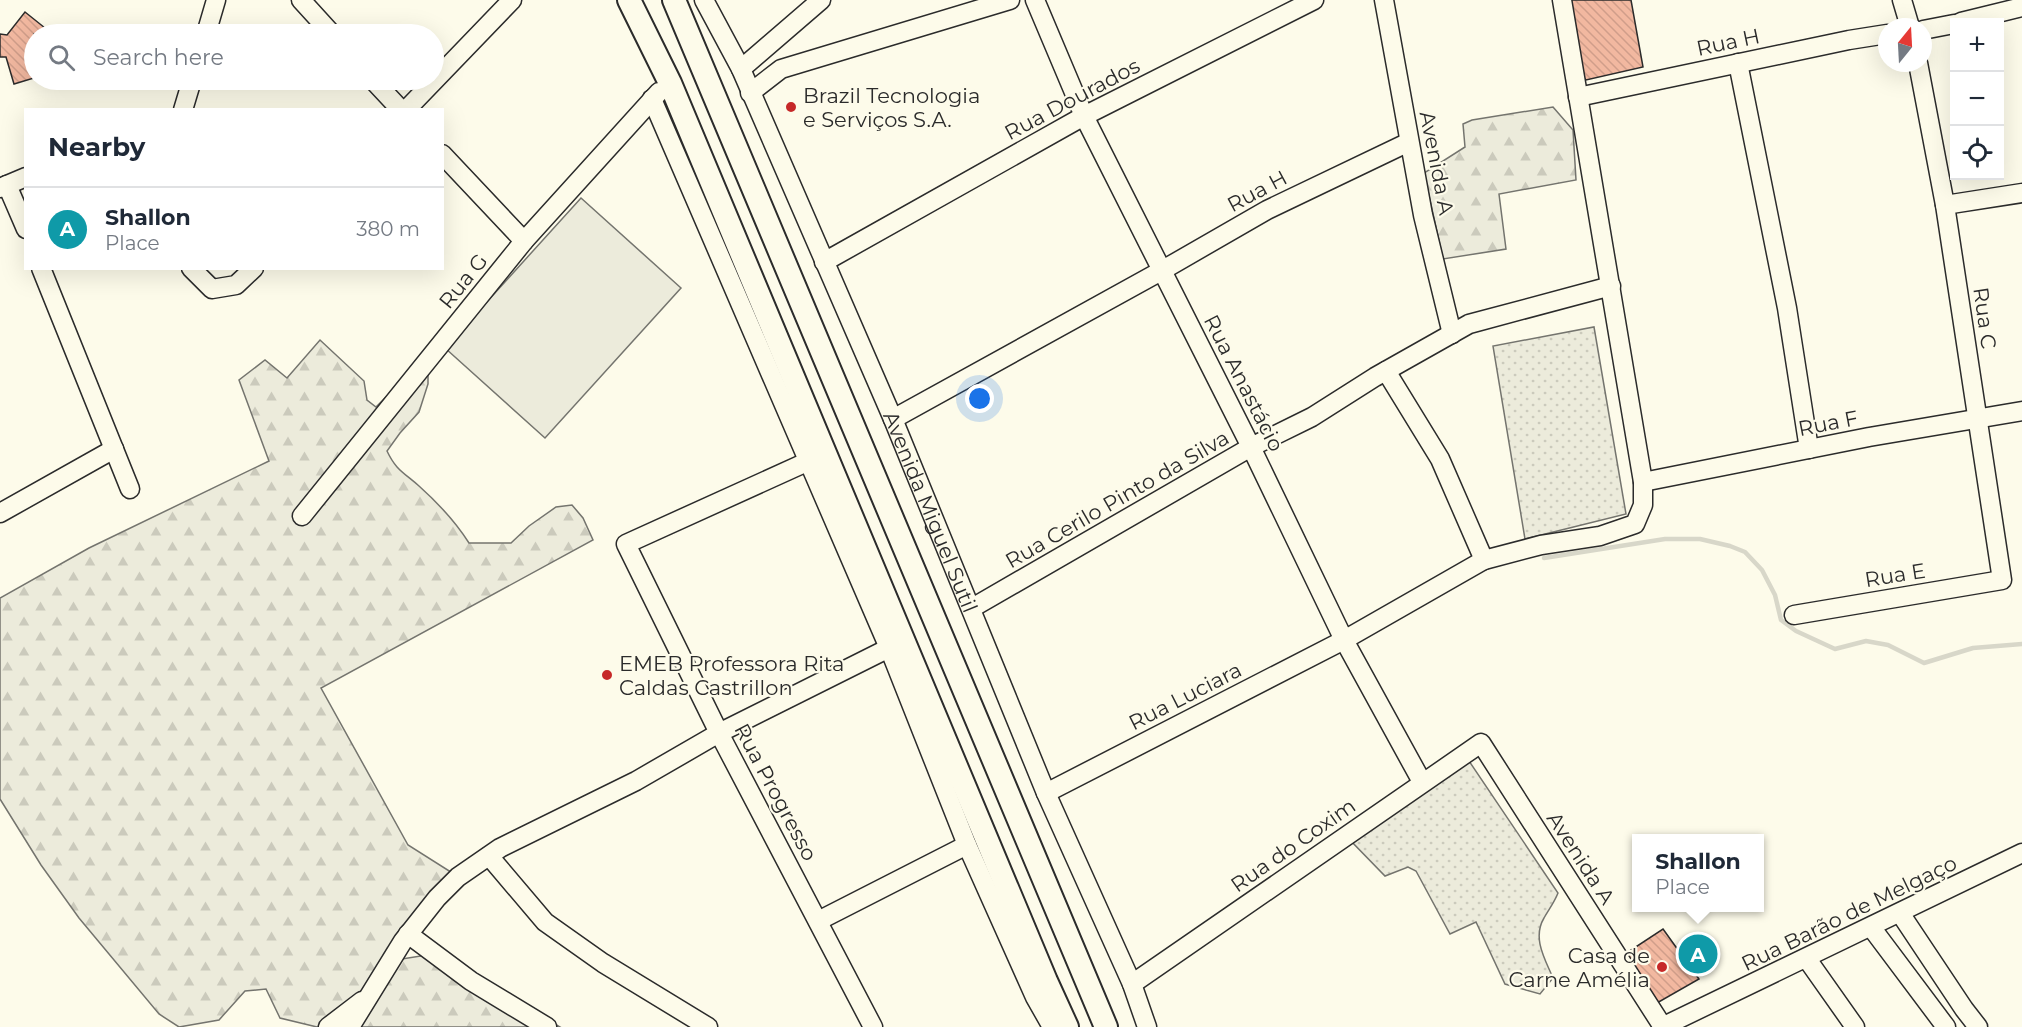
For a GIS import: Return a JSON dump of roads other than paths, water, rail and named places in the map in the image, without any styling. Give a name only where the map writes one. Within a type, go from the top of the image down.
[{"type":"main road","points":[[629,0],[670,83],[1036,959],[1067,1027]]},
{"type":"main road","name":"Avenida Miguel Sutil","points":[[674,0],[1106,1027]]},
{"type":"street","points":[[209,24],[216,0]]},
{"type":"street","points":[[301,0],[323,24]]},
{"type":"street","points":[[444,71],[512,0]]},
{"type":"street","name":"Avenida Miguel Sutil","points":[[704,0],[741,69],[893,419],[1046,793],[1132,984],[1147,1027]]},
{"type":"street","points":[[741,69],[821,0]]},
{"type":"street","points":[[750,93],[781,69],[1010,0]]},
{"type":"street","name":"Rua Anastácio","points":[[1035,0],[1084,116],[1251,447],[1344,640],[1422,782]]},
{"type":"street","name":"Rua Dourados","points":[[824,262],[1084,116],[1314,0]]},
{"type":"street","name":"Avenida A","points":[[1384,0],[1423,215],[1452,334]]},
{"type":"street","points":[[1562,0],[1643,482]]},
{"type":"street","points":[[1902,0],[1907,18]]},
{"type":"street","points":[[1977,18],[2022,7]]},
{"type":"street","points":[[1932,28],[1950,25]]},
{"type":"street","name":"Rua H","points":[[1578,96],[1878,35]]},
{"type":"street","points":[[1738,63],[1787,308],[1809,449]]},
{"type":"street","name":"Rua C","points":[[1920,72],[1945,205],[2002,580]]},
{"type":"street","name":"Rua G","points":[[302,516],[524,241],[652,99],[670,83]]},
{"type":"street","points":[[184,108],[189,90]]},
{"type":"street","points":[[382,90],[399,108]]},
{"type":"street","points":[[408,108],[425,90]]},
{"type":"street","points":[[652,99],[889,648],[967,845],[1035,997],[1052,1027]]},
{"type":"street","name":"Rua H","points":[[893,419],[1267,210],[1409,142]]},
{"type":"street","points":[[444,156],[524,241]]},
{"type":"street","points":[[24,178],[4,186],[24,225]]},
{"type":"street","points":[[1945,205],[2022,193]]},
{"type":"street","points":[[42,270],[130,489]]},
{"type":"street","points":[[193,270],[212,289],[236,285],[252,270]]},
{"type":"street","name":"Rua Cerilo Pinto da Silva","points":[[972,608],[1251,447],[1311,417],[1469,324],[1611,286]]},
{"type":"street","points":[[1386,371],[1440,459],[1484,560]]},
{"type":"street","name":"Rua F","points":[[1643,482],[1809,449],[2022,411]]},
{"type":"street","points":[[0,512],[114,449]]},
{"type":"street","name":"Rua Progresso","points":[[809,461],[626,544],[719,733],[873,1027]]},
{"type":"street","name":"Rua Luciara","points":[[1046,793],[1344,640],[1484,560],[1541,545],[1600,536],[1635,524],[1643,505],[1643,482]]},
{"type":"street","name":"Rua E","points":[[1794,615],[2002,580]]},
{"type":"street","points":[[350,1027],[408,934],[436,898],[458,877],[500,848],[636,781],[719,733],[889,648]]},
{"type":"street","name":"Avenida A","points":[[1481,743],[1662,1027]]},
{"type":"street","name":"Rua do Coxim","points":[[1132,984],[1481,743]]},
{"type":"street","points":[[818,921],[967,845]]},
{"type":"street","name":"Rua Barão de Melgaço","points":[[1662,1027],[1807,959],[2022,853]]},
{"type":"street","points":[[489,856],[545,922],[603,963],[708,1027]]},
{"type":"street","points":[[1900,913],[1978,1027]]},
{"type":"street","points":[[1871,927],[1946,1027]]},
{"type":"street","points":[[408,934],[471,981],[547,1027]]},
{"type":"street","points":[[1807,959],[1855,1027]]},
{"type":"street","points":[[328,1027],[370,995]]},
{"type":"street","points":[[1935,1010],[1955,995]]},
{"type":"waterway","points":[[1544,558],[1665,539],[1700,539],[1745,552],[1762,570],[1775,595],[1781,620],[1796,631],[1835,649],[1866,641],[1888,645],[1924,663],[1973,648],[2022,644]]},
{"type":"place","name":"Brazil Tecnologia e Serviços S.A.","points":[[791,107]]},
{"type":"place","name":"EMEB Professora Rita Caldas Castrillon","points":[[607,675]]},
{"type":"place","name":"Shallon","points":[[1698,954]]},
{"type":"place","name":"Casa de Carne Amélia","points":[[1662,967]]}]
